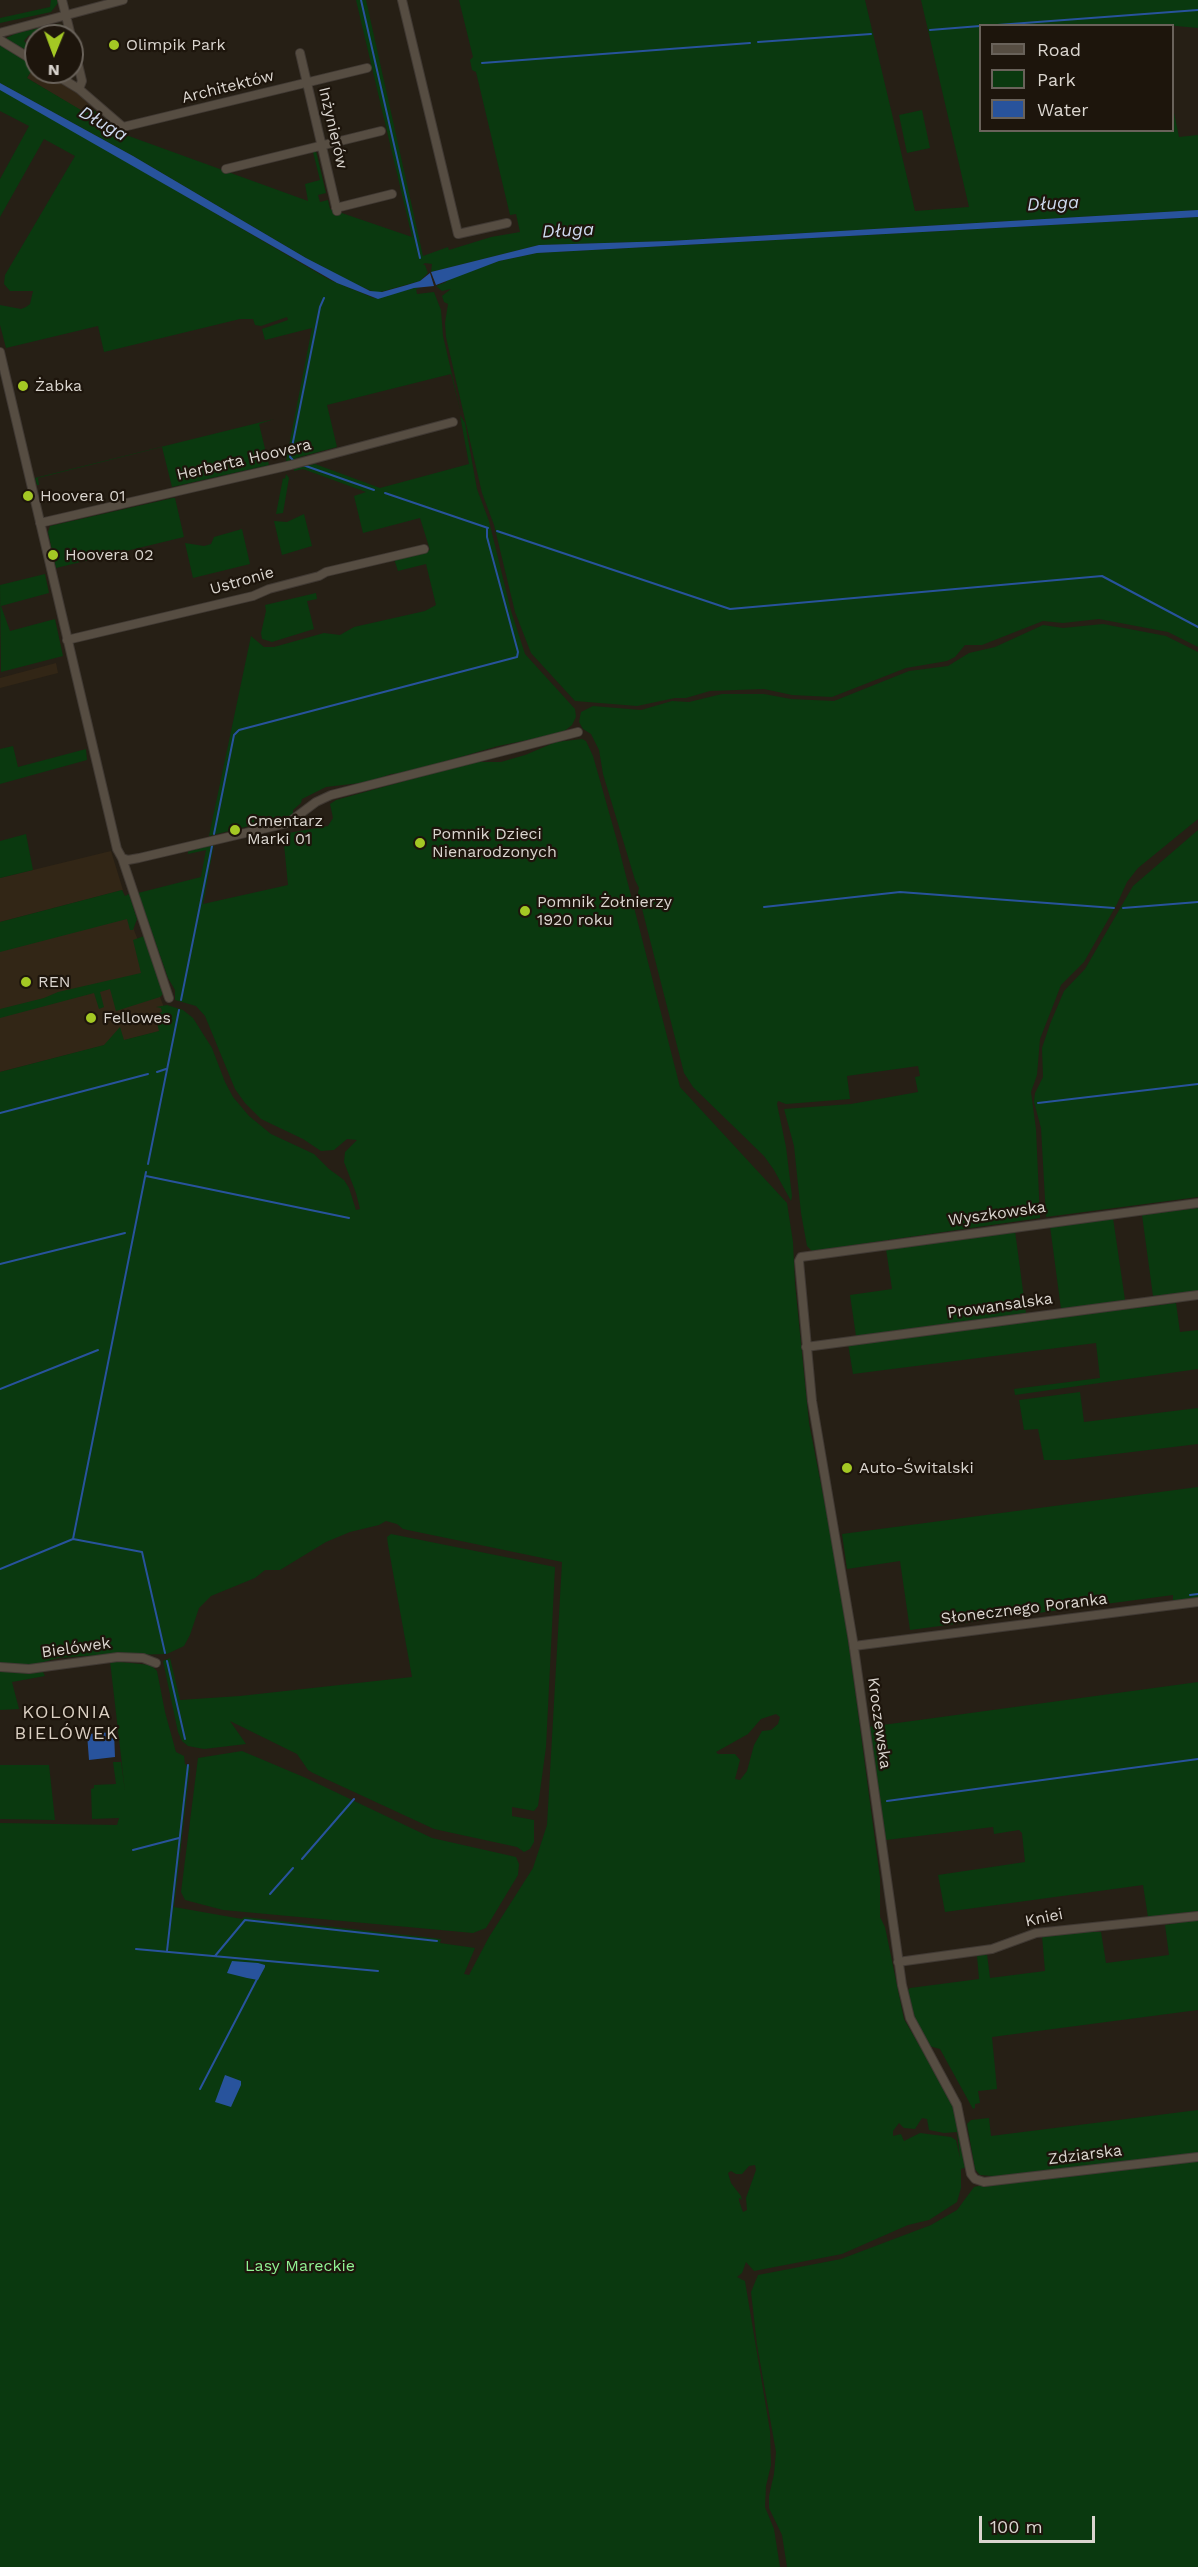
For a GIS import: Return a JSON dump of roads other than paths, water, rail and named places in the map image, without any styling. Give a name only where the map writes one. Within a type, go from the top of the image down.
[{"type":"street","points":[[62,0],[69,24]]},
{"type":"street","points":[[0,33],[123,0]]},
{"type":"street","points":[[402,0],[459,234],[507,223]]},
{"type":"street","points":[[0,40],[24,55]]},
{"type":"street","name":"Inżynierów","points":[[300,53],[337,209],[393,194]]},
{"type":"street","name":"Architektów","points":[[71,84],[118,125],[129,127],[367,68]]},
{"type":"street","points":[[79,89],[81,84]]},
{"type":"street","points":[[226,169],[381,131]]},
{"type":"street","points":[[0,352],[118,853],[122,858],[170,998]]},
{"type":"street","name":"Herberta Hoovera","points":[[40,523],[291,465],[453,422]]},
{"type":"street","name":"Ustronie","points":[[67,640],[253,596],[269,588],[319,576],[326,572],[424,549]]},
{"type":"street","points":[[122,858],[128,860],[139,858],[288,823],[316,802],[331,795],[578,732]]},
{"type":"street","name":"Wyszkowska","points":[[801,1257],[1198,1203]]},
{"type":"street","name":"Kroczewska","points":[[801,1257],[799,1261],[812,1401],[854,1646],[898,1962],[910,2018],[957,2105],[969,2169],[975,2179]]},
{"type":"street","name":"Prowansalska","points":[[806,1347],[1198,1295]]},
{"type":"street","name":"Słonecznego Poranka","points":[[854,1646],[1198,1602]]},
{"type":"street","name":"Bielówek","points":[[0,1667],[29,1670],[118,1657],[143,1658],[156,1663]]},
{"type":"street","name":"Kniei","points":[[898,1962],[992,1949],[1036,1933],[1198,1916]]},
{"type":"street","name":"Zdziarska","points":[[975,2179],[991,2181],[1198,2157]]},
{"type":"water","points":[[0,83],[133,156],[306,258],[370,291],[382,292],[407,285],[420,281],[430,273],[434,286],[414,288],[378,299],[337,283],[0,90]]},
{"type":"water","points":[[1198,210],[1198,217],[537,253],[499,261],[436,285],[431,272],[539,245],[669,241]]},
{"type":"water","points":[[114,1732],[115,1757],[89,1760],[87,1734]]},
{"type":"water","points":[[232,1961],[258,1963],[265,1967],[258,1980],[247,1978],[227,1973]]},
{"type":"water","points":[[225,2075],[241,2081],[231,2107],[215,2102]]},
{"type":"waterway","points":[[361,0],[420,258]]},
{"type":"waterway","points":[[1011,24],[1198,10]]},
{"type":"waterway","points":[[930,30],[979,26]]},
{"type":"waterway","points":[[758,42],[871,34]]},
{"type":"waterway","points":[[482,63],[750,43]]},
{"type":"waterway","points":[[293,460],[290,457],[320,307],[324,298]]},
{"type":"waterway","points":[[303,465],[374,490]]},
{"type":"waterway","points":[[385,493],[488,528]]},
{"type":"waterway","points":[[214,834],[234,735],[239,730],[517,657],[518,652],[487,537],[487,528]]},
{"type":"waterway","points":[[497,531],[730,609],[1102,576],[1198,627]]},
{"type":"waterway","points":[[181,1000],[212,846]]},
{"type":"waterway","points":[[764,907],[900,892],[1114,908]]},
{"type":"waterway","points":[[1123,908],[1198,902]]},
{"type":"waterway","points":[[148,1164],[179,1010]]},
{"type":"waterway","points":[[157,1072],[166,1069]]},
{"type":"waterway","points":[[0,1113],[148,1074]]},
{"type":"waterway","points":[[1038,1103],[1198,1084]]},
{"type":"waterway","points":[[0,1569],[73,1539],[146,1172]]},
{"type":"waterway","points":[[146,1176],[349,1218]]},
{"type":"waterway","points":[[0,1264],[125,1233]]},
{"type":"waterway","points":[[0,1389],[98,1350]]},
{"type":"waterway","points":[[73,1539],[142,1552],[165,1653]]},
{"type":"waterway","points":[[1190,1595],[1198,1594]]},
{"type":"waterway","points":[[167,1661],[185,1739]]},
{"type":"waterway","points":[[887,1801],[1198,1759]]},
{"type":"waterway","points":[[167,1951],[188,1765]]},
{"type":"waterway","points":[[302,1859],[354,1799]]},
{"type":"waterway","points":[[133,1850],[179,1838]]},
{"type":"waterway","points":[[270,1894],[293,1868]]},
{"type":"waterway","points":[[215,1956],[245,1920],[437,1941]]},
{"type":"waterway","points":[[136,1949],[378,1971]]},
{"type":"waterway","points":[[200,2089],[257,1979]]},
{"type":"place","name":"Olimpik Park","points":[[114,45]]},
{"type":"place","name":"Żabka","points":[[23,386]]},
{"type":"place","name":"Hoovera 01","points":[[28,496]]},
{"type":"place","name":"Hoovera 02","points":[[53,555]]},
{"type":"place","name":"Cmentarz Marki 01","points":[[235,830]]},
{"type":"place","name":"Pomnik Dzieci Nienarodzonych","points":[[420,843]]},
{"type":"place","name":"Pomnik Żołnierzy 1920 roku","points":[[525,911]]},
{"type":"place","name":"REN","points":[[26,982]]},
{"type":"place","name":"Fellowes","points":[[91,1018]]},
{"type":"place","name":"Auto-Świtalski","points":[[847,1468]]},
{"type":"district","name":"KOLONIA BIELÓWEK","points":[[67,1723]]},
{"type":"water label","name":"Długa","points":[[103,124]]},
{"type":"water label","name":"Długa","points":[[1053,204]]},
{"type":"water label","name":"Długa","points":[[568,231]]},
{"type":"park label","name":"Lasy Mareckie","points":[[300,2266]]}]
